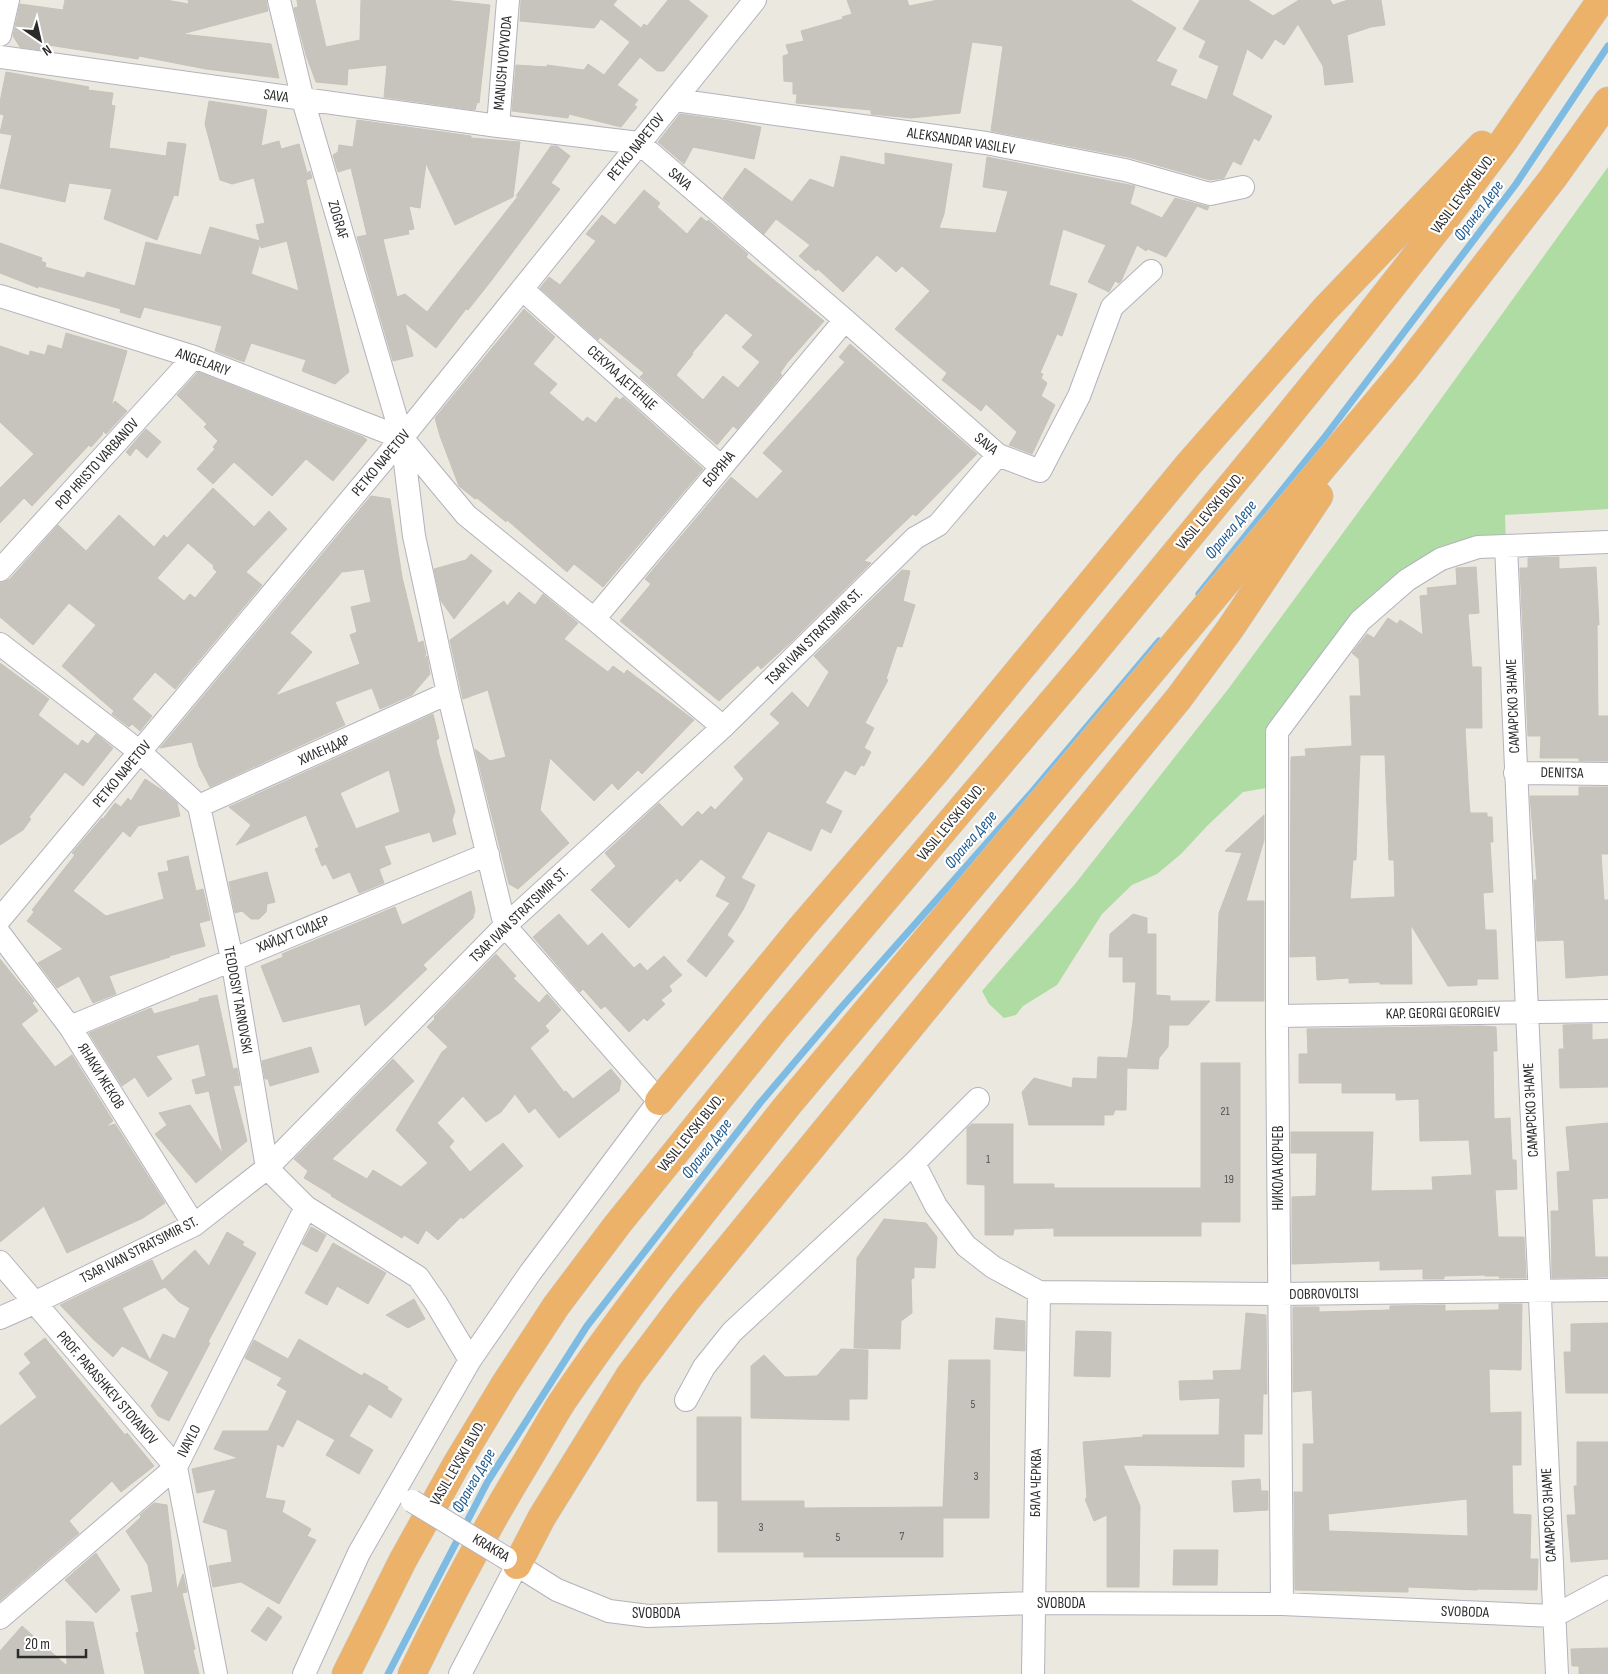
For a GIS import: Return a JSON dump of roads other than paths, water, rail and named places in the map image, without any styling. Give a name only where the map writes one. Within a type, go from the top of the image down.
[{"type":"highway","name":"VASIL LEVSKI BLVD.","points":[[346,1674],[403,1560],[456,1465],[505,1384],[561,1299],[617,1225],[770,1036],[1085,663],[1274,434],[1448,215],[1552,72],[1601,0]]},
{"type":"highway","points":[[658,1101],[801,928],[937,770],[1196,457],[1325,309],[1552,72]]},
{"type":"highway","points":[[412,1674],[458,1582],[504,1498],[561,1404],[690,1227],[787,1106],[1405,369],[1553,178],[1608,101]]},
{"type":"highway","points":[[512,1561],[542,1517],[630,1375],[740,1233],[1178,698],[1230,629],[1405,369]]},
{"type":"street","points":[[0,35],[8,0]]},
{"type":"street","name":"ZOGRAF","points":[[279,0],[303,100],[402,438]]},
{"type":"street","name":"MANUSH VOYVODA","points":[[498,126],[508,0]]},
{"type":"street","name":"PETKO NAPETOV","points":[[0,918],[402,438],[755,0]]},
{"type":"street","name":"SAVA","points":[[0,57],[303,100],[638,143],[845,320],[998,455],[1040,471],[1079,396],[1112,307],[1151,271]]},
{"type":"street","name":"ALEKSANDAR VASILEV","points":[[674,100],[986,143],[1024,152],[1125,170],[1210,194],[1244,186]]},
{"type":"street","name":"СЕКУЛА ДЕТЕНЦЕ","points":[[522,289],[721,467]]},
{"type":"street","name":"ANGELARIY","points":[[0,296],[194,357],[402,438]]},
{"type":"street","name":"БОРЯНА","points":[[594,619],[845,320]]},
{"type":"street","name":"POP HRISTO VARBANOV","points":[[0,570],[194,357]]},
{"type":"street","points":[[402,438],[466,515],[723,727]]},
{"type":"street","points":[[304,1674],[358,1553],[403,1495],[470,1360],[530,1273],[658,1101],[505,926],[448,693],[414,536],[402,438]]},
{"type":"street","name":"TSAR IVAN STRATSIMIR ST.","points":[[0,1318],[194,1225],[267,1168],[505,926],[723,727],[915,538],[938,525],[998,455]]},
{"type":"street","points":[[1506,546],[1608,542]]},
{"type":"street","name":"НИКОЛА КОРЧЕВ","points":[[1282,1604],[1277,1016],[1277,732],[1360,621],[1407,580],[1441,559],[1478,547],[1506,546]]},
{"type":"street","name":"САМАРСКО ЗНАМЕ","points":[[1506,546],[1557,1674]]},
{"type":"street","points":[[0,644],[140,752],[199,806]]},
{"type":"street","name":"ХИЛЕНДАР","points":[[199,806],[448,693]]},
{"type":"street","name":"DENITSA","points":[[1516,773],[1608,774]]},
{"type":"street","name":"TEODOSIY TARNOVSKI","points":[[199,806],[232,959],[267,1168]]},
{"type":"street","name":"ХАЙДУТ СИДЕР","points":[[70,1027],[488,854]]},
{"type":"street","name":"ЯНАКИ ЖЕКОВ","points":[[0,934],[70,1027],[194,1225]]},
{"type":"street","name":"KAP. GEORGI GEORGIEV","points":[[1277,1016],[1608,1011]]},
{"type":"street","points":[[686,1400],[704,1367],[732,1332],[914,1163],[978,1099]]},
{"type":"street","points":[[914,1163],[936,1206],[966,1246],[993,1267],[1039,1292]]},
{"type":"street","points":[[267,1168],[306,1207],[418,1277],[436,1302],[470,1360]]},
{"type":"street","name":"IVAYLO","points":[[0,1618],[176,1467],[306,1207]]},
{"type":"street","name":"PROF. PARASHKEV STOYANOV","points":[[0,1262],[176,1467],[216,1674]]},
{"type":"street","name":"DOBROVOLTSI","points":[[1039,1292],[1279,1294],[1608,1290]]},
{"type":"street","name":"БЯЛА ЧЕРКВА","points":[[1033,1674],[1039,1292]]},
{"type":"street","name":"KRAKRA","points":[[403,1495],[512,1561]]},
{"type":"street","points":[[460,1674],[512,1561]]},
{"type":"street","name":"SVOBODA","points":[[512,1561],[558,1590],[609,1611],[648,1616],[1034,1603],[1282,1604],[1554,1616]]},
{"type":"street","points":[[1554,1616],[1608,1587]]},
{"type":"waterway","name":"Франга Дере","points":[[1199,594],[1324,438],[1516,184],[1608,46]]},
{"type":"waterway","name":"Франга Дере","points":[[388,1674],[488,1481],[587,1326],[760,1103],[839,1010],[1032,792],[1159,641]]}]
